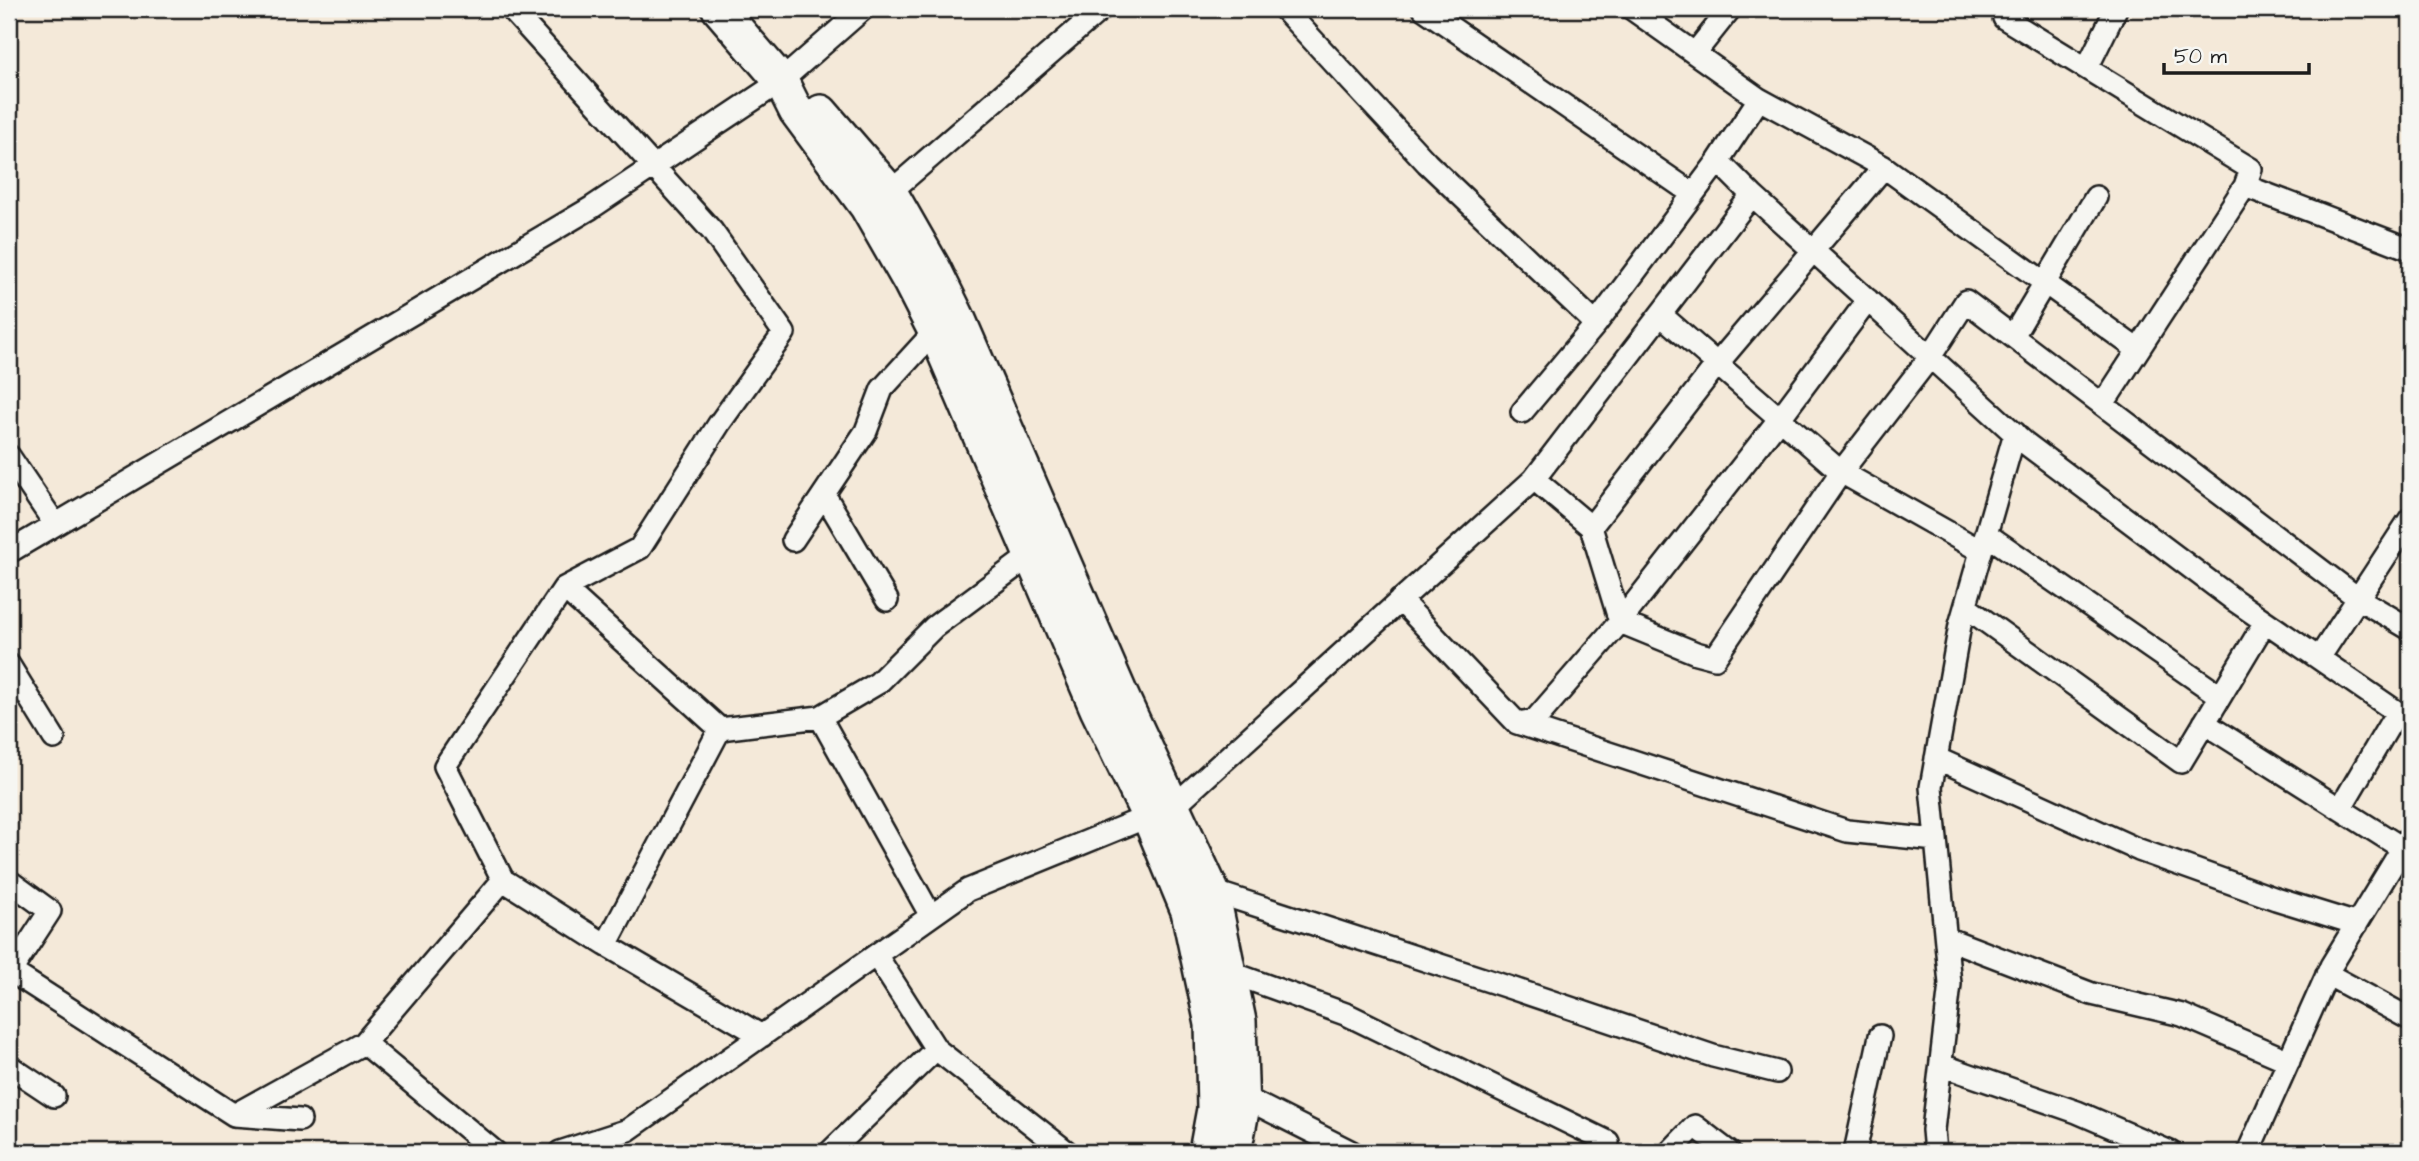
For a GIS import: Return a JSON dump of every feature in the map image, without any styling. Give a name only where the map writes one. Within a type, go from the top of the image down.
[{"type":"main road","points":[[719,9],[781,81],[796,111],[867,207],[910,282],[1031,555],[1109,703],[1161,812],[1212,891],[1239,1021],[1242,1111],[1234,1152]]},
{"type":"main road","points":[[781,81],[810,98],[890,192],[934,269],[959,320],[1109,703]]},
{"type":"main road","points":[[1161,812],[1188,911],[1212,1024],[1214,1109],[1206,1152]]},
{"type":"street","points":[[511,9],[712,231],[784,333],[719,424],[640,548],[564,587],[445,766],[503,880],[606,946],[762,1036]]},
{"type":"street","points":[[9,551],[591,208],[781,81],[863,9]]},
{"type":"street","points":[[890,192],[1101,9]]},
{"type":"street","points":[[1284,9],[1427,163],[1596,324]]},
{"type":"street","points":[[1424,9],[1693,194]]},
{"type":"street","points":[[1632,9],[1759,99],[1884,167],[2138,350]]},
{"type":"street","points":[[1695,53],[1730,9]]},
{"type":"street","points":[[2087,68],[2116,9]]},
{"type":"street","points":[[2004,18],[2250,169],[2245,186],[2103,404]]},
{"type":"street","points":[[1522,412],[1596,324],[1718,162],[1759,99]]},
{"type":"street","points":[[1718,162],[2015,433],[2265,622],[2404,716],[2340,809]]},
{"type":"street","points":[[1591,527],[1717,364],[1884,167]]},
{"type":"street","points":[[2245,186],[2410,249]]},
{"type":"street","points":[[560,1152],[628,1130],[968,890],[1161,812],[1534,479],[1752,195]]},
{"type":"street","points":[[2013,336],[2096,197]]},
{"type":"street","points":[[1517,723],[1535,720],[1620,622],[1780,418],[1868,300]]},
{"type":"street","points":[[1620,622],[1715,658],[1842,472],[1930,357],[1966,301],[2359,599],[2410,629]]},
{"type":"street","points":[[1661,315],[1842,472],[1984,542],[2220,696]]},
{"type":"street","points":[[793,540],[866,430],[882,389],[934,331]]},
{"type":"street","points":[[1934,1152],[1933,1130],[1950,984],[1931,787],[1960,625],[2015,433]]},
{"type":"street","points":[[9,456],[55,524]]},
{"type":"street","points":[[1534,479],[1591,527],[1620,622]]},
{"type":"street","points":[[824,494],[887,600]]},
{"type":"street","points":[[2319,659],[2410,519]]},
{"type":"street","points":[[564,587],[720,729],[820,717],[878,684],[934,627],[1031,555]]},
{"type":"street","points":[[1400,600],[1517,723],[1847,831],[1936,840]]},
{"type":"street","points":[[1966,607],[2181,762],[2265,622]]},
{"type":"street","points":[[9,665],[54,738]]},
{"type":"street","points":[[820,717],[931,916]]},
{"type":"street","points":[[2204,723],[2340,809],[2408,846],[2327,974],[2248,1152]]},
{"type":"street","points":[[606,946],[720,729]]},
{"type":"street","points":[[1936,758],[2139,850],[2276,900],[2357,924]]},
{"type":"street","points":[[234,1115],[364,1043],[503,880]]},
{"type":"street","points":[[9,881],[50,911],[9,972],[234,1115],[300,1121]]},
{"type":"street","points":[[1212,891],[1713,1056],[1777,1072]]},
{"type":"street","points":[[1945,938],[2092,994],[2182,1015],[2289,1061]]},
{"type":"street","points":[[876,955],[936,1049],[1067,1152]]},
{"type":"street","points":[[1229,972],[1348,1015],[1611,1149]]},
{"type":"street","points":[[2327,974],[2410,1019]]},
{"type":"street","points":[[1855,1152],[1880,1036]]},
{"type":"street","points":[[364,1043],[495,1152]]},
{"type":"street","points":[[830,1152],[936,1049]]},
{"type":"street","points":[[1941,1065],[2077,1112],[2169,1152]]},
{"type":"street","points":[[9,1066],[54,1096]]},
{"type":"street","points":[[1241,1096],[1352,1152]]},
{"type":"street","points":[[1670,1152],[1695,1126],[1729,1152]]}]
